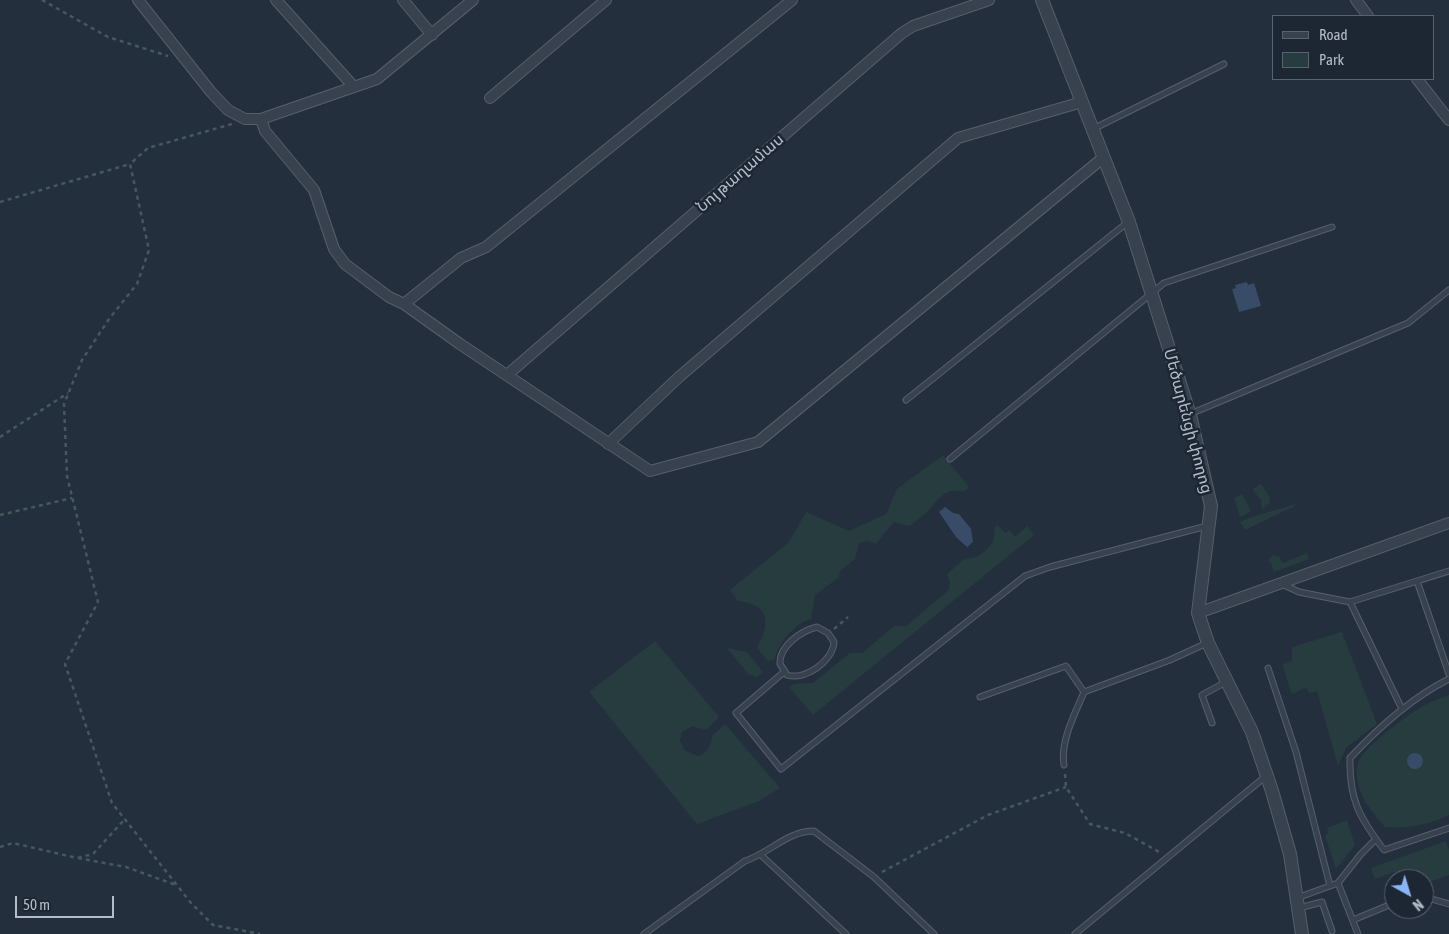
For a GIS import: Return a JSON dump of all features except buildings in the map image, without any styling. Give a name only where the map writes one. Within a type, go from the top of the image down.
[{"type":"street","points":[[138,0],[211,92],[228,110],[245,119],[260,119],[377,79],[474,0]]},
{"type":"street","points":[[276,0],[354,88]]},
{"type":"street","points":[[403,0],[432,35]]},
{"type":"street","points":[[490,98],[606,0]]},
{"type":"street","points":[[404,304],[461,258],[486,247],[792,0]]},
{"type":"street","name":"Նոյ թաղամաս","points":[[507,375],[902,33],[913,26],[988,0]]},
{"type":"street","name":"Մեծարենցի փողոց","points":[[1042,0],[1128,222],[1190,415],[1211,506],[1198,612],[1208,643],[1252,732],[1267,776],[1290,854],[1302,934]]},
{"type":"street","points":[[1356,0],[1367,15]]},
{"type":"street","points":[[1418,80],[1449,120]]},
{"type":"street","points":[[608,444],[679,377],[958,138],[1082,102]]},
{"type":"street","points":[[260,119],[265,131],[314,190],[338,256],[345,264],[389,297],[404,304],[650,471],[758,442],[1104,157]]},
{"type":"street","points":[[1198,612],[1449,523]]},
{"type":"lane","points":[[1093,129],[1224,64]]},
{"type":"lane","points":[[906,400],[1128,222]]},
{"type":"lane","points":[[950,459],[1164,283],[1332,227]]},
{"type":"lane","points":[[1190,415],[1408,322],[1449,290]]},
{"type":"lane","points":[[784,672],[736,713],[781,769],[1025,576],[1050,567],[1208,526]]},
{"type":"lane","points":[[1280,583],[1299,592],[1350,602],[1449,571]]},
{"type":"lane","points":[[1417,581],[1449,674]]},
{"type":"lane","points":[[1350,602],[1402,709]]},
{"type":"lane","points":[[811,628],[822,628],[828,633],[834,642],[834,648],[827,659],[813,670],[798,676],[792,676],[784,672],[780,658],[788,644],[811,628]]},
{"type":"lane","points":[[1064,765],[1062,756],[1072,720],[1084,692],[1170,660],[1208,643]]},
{"type":"lane","points":[[980,697],[1066,666],[1084,692]]},
{"type":"lane","points":[[1268,668],[1296,752],[1330,886]]},
{"type":"lane","points":[[1449,679],[1425,691],[1402,709],[1376,731],[1350,758],[1349,783],[1355,804],[1384,850],[1449,828]]},
{"type":"lane","points":[[1212,723],[1202,695],[1227,682]]},
{"type":"lane","points":[[1076,934],[1267,776]]},
{"type":"lane","points":[[644,934],[745,861],[762,856],[787,837],[802,831],[814,831],[874,877],[934,934]]},
{"type":"lane","points":[[1298,903],[1338,883],[1361,854],[1376,839]]},
{"type":"lane","points":[[762,856],[846,934]]},
{"type":"lane","points":[[1338,883],[1358,934]]},
{"type":"lane","points":[[1434,900],[1449,904]]},
{"type":"lane","points":[[1298,903],[1322,902],[1332,932]]},
{"type":"lane","points":[[1353,920],[1384,907]]},
{"type":"path","points":[[42,0],[108,37],[189,62]]},
{"type":"path","points":[[0,202],[130,164],[148,148],[210,132],[245,119]]},
{"type":"path","points":[[130,164],[149,250],[137,284],[109,319],[82,360],[64,404],[67,476],[98,602],[65,664],[112,803],[177,885],[213,925],[260,934]]},
{"type":"path","points":[[0,437],[69,392]]},
{"type":"path","points":[[0,515],[72,498]]},
{"type":"path","points":[[836,627],[848,617]]},
{"type":"path","points":[[1064,765],[1066,788],[1090,824],[1125,833],[1169,858]]},
{"type":"path","points":[[874,877],[988,815],[1066,788]]},
{"type":"path","points":[[77,858],[93,854],[125,820]]},
{"type":"path","points":[[0,847],[13,843],[126,867],[177,885]]},
{"type":"green space","points":[[943,455],[969,487],[964,492],[953,491],[943,495],[910,526],[894,522],[876,544],[867,541],[859,543],[855,559],[841,570],[838,578],[815,595],[811,619],[793,630],[783,641],[774,660],[768,661],[757,648],[764,631],[765,617],[762,611],[749,603],[738,601],[730,590],[789,542],[806,512],[849,531],[886,514],[897,489]]},
{"type":"green space","points":[[1261,484],[1269,496],[1270,503],[1262,509],[1261,500],[1252,489]]},
{"type":"green space","points":[[1242,494],[1251,511],[1240,517],[1234,498]]},
{"type":"green space","points":[[1295,504],[1295,506],[1245,530],[1240,522],[1254,516]]},
{"type":"green space","points":[[998,525],[1005,533],[1010,530],[1015,537],[1027,526],[1034,535],[813,715],[789,687],[794,684],[813,683],[850,653],[862,653],[894,626],[906,626],[949,590],[950,582],[947,574],[963,560],[976,557],[985,551],[993,542],[995,527]]},
{"type":"green space","points":[[1307,553],[1309,559],[1274,572],[1270,561],[1267,562],[1273,555],[1279,557],[1283,563]]},
{"type":"green space","points":[[1342,632],[1377,724],[1346,748],[1338,766],[1317,691],[1309,693],[1306,687],[1292,694],[1282,665],[1292,661],[1292,647]]},
{"type":"green space","points":[[655,641],[719,717],[706,730],[692,726],[682,732],[680,740],[684,750],[698,756],[704,753],[710,746],[712,736],[725,724],[780,788],[759,801],[697,824],[589,692]]},
{"type":"green space","points":[[727,648],[747,652],[763,672],[756,678],[754,675],[749,675]]},
{"type":"green space","points":[[1449,695],[1449,815],[1418,826],[1385,827],[1364,800],[1358,784],[1357,766],[1360,759],[1373,743],[1403,719],[1425,705]]},
{"type":"green space","points":[[1347,820],[1355,845],[1336,869],[1325,836],[1328,833],[1327,828]]},
{"type":"green space","points":[[1446,841],[1449,850],[1449,875],[1434,880],[1434,869],[1384,869],[1384,876],[1375,879],[1371,868]]},
{"type":"water","points":[[1247,282],[1248,285],[1254,283],[1261,306],[1239,312],[1232,289],[1236,288],[1235,285]]},
{"type":"water","points":[[945,507],[953,513],[959,514],[971,529],[973,542],[967,547],[956,537],[939,512]]},
{"type":"water","points":[[1415,753],[1421,755],[1423,761],[1421,767],[1415,769],[1409,767],[1407,761],[1409,755]]}]
